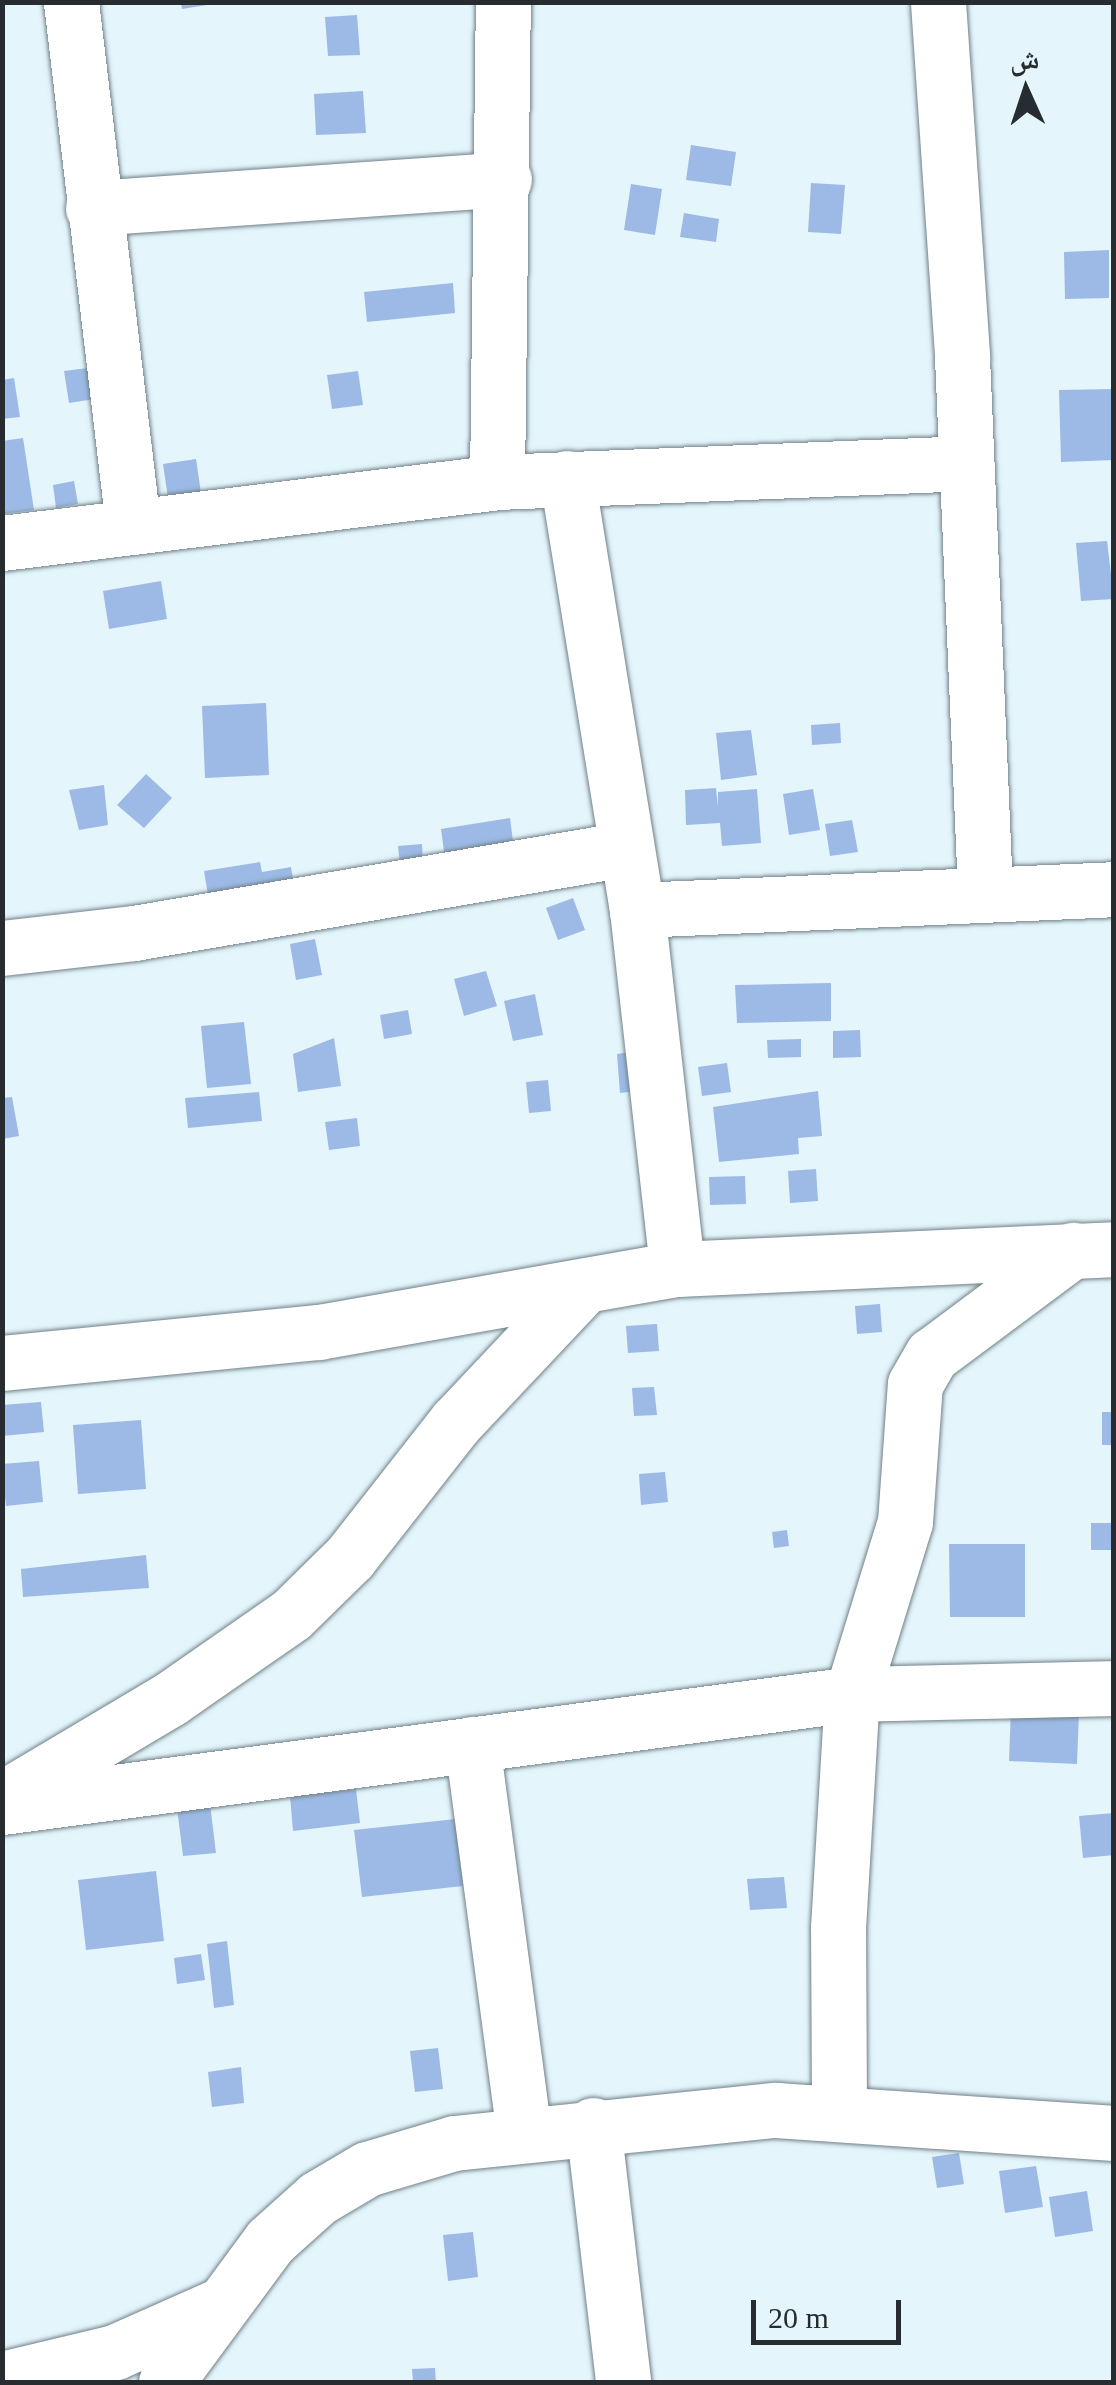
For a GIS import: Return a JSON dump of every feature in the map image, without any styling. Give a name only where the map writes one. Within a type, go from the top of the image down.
[{"type":"street","points":[[72,2],[93,208],[133,524]]},
{"type":"street","points":[[498,482],[503,2]]},
{"type":"street","points":[[938,2],[985,890]]},
{"type":"street","points":[[93,208],[504,179]]},
{"type":"street","points":[[2,543],[498,482],[963,463]]},
{"type":"street","points":[[567,478],[622,850],[636,910],[677,1270]]},
{"type":"street","points":[[2,948],[134,933],[622,850]]},
{"type":"street","points":[[636,910],[985,890],[1114,889]]},
{"type":"street","points":[[2,1364],[319,1332],[677,1270],[1093,1249]]},
{"type":"street","points":[[839,2110],[838,1928],[852,1694],[905,1522],[921,1370],[955,1336],[1093,1249]]},
{"type":"street","points":[[2,1799],[170,1699],[291,1615],[350,1557],[456,1422],[584,1286]]},
{"type":"street","points":[[2,1807],[852,1694],[1114,1688]]},
{"type":"street","points":[[472,1744],[524,2134]]},
{"type":"street","points":[[166,2382],[270,2242],[318,2198],[367,2168],[454,2143],[593,2125],[839,2110],[1114,2133]]},
{"type":"street","points":[[593,2125],[623,2382]]},
{"type":"street","points":[[2,2379],[115,2352],[223,2304]]},
{"type":"building","points":[[181,2],[207,2],[207,5],[182,9]]},
{"type":"building","points":[[357,15],[360,55],[328,56],[325,17]]},
{"type":"building","points":[[363,91],[366,133],[316,135],[314,94]]},
{"type":"building","points":[[691,145],[736,152],[731,186],[686,180]]},
{"type":"building","points":[[811,183],[845,185],[841,234],[808,232]]},
{"type":"building","points":[[631,184],[662,189],[655,235],[624,230]]},
{"type":"building","points":[[684,213],[719,219],[716,242],[680,237]]},
{"type":"building","points":[[1109,250],[1109,298],[1065,299],[1064,252]]},
{"type":"building","points":[[453,283],[455,313],[367,322],[364,292]]},
{"type":"building","points":[[104,366],[108,397],[69,403],[64,371]]},
{"type":"building","points":[[358,371],[363,405],[332,409],[327,375]]},
{"type":"building","points":[[14,378],[20,417],[2,419],[2,380]]},
{"type":"building","points":[[1114,389],[1114,460],[1061,462],[1059,390]]},
{"type":"building","points":[[23,438],[34,510],[2,514],[2,441]]},
{"type":"building","points":[[196,459],[201,493],[168,498],[163,464]]},
{"type":"building","points":[[74,481],[78,504],[56,508],[53,485]]},
{"type":"building","points":[[1107,541],[1114,599],[1081,601],[1076,543]]},
{"type":"building","points":[[161,581],[167,619],[109,629],[103,591]]},
{"type":"building","points":[[266,703],[269,775],[205,778],[202,706]]},
{"type":"building","points":[[840,723],[841,743],[812,745],[811,725]]},
{"type":"building","points":[[751,730],[757,775],[721,780],[716,733]]},
{"type":"building","points":[[146,774],[172,798],[144,828],[117,805]]},
{"type":"building","points":[[104,785],[108,825],[79,830],[69,790]]},
{"type":"building","points":[[716,788],[718,807],[718,792],[757,789],[761,843],[722,846],[720,823],[686,825],[685,790]]},
{"type":"building","points":[[813,789],[820,830],[789,835],[783,794]]},
{"type":"building","points":[[510,818],[514,849],[445,859],[441,829]]},
{"type":"building","points":[[852,820],[858,852],[830,856],[825,824]]},
{"type":"building","points":[[422,844],[423,864],[400,866],[398,846]]},
{"type":"building","points":[[260,862],[262,872],[291,867],[294,885],[209,901],[204,871]]},
{"type":"building","points":[[573,898],[585,930],[558,940],[546,908]]},
{"type":"building","points":[[315,939],[322,975],[296,980],[290,944]]},
{"type":"building","points":[[486,971],[497,1006],[464,1016],[454,979]]},
{"type":"building","points":[[831,983],[831,1021],[737,1023],[735,985]]},
{"type":"building","points":[[535,994],[543,1035],[513,1041],[504,1001]]},
{"type":"building","points":[[408,1010],[412,1034],[384,1039],[380,1015]]},
{"type":"building","points":[[244,1022],[251,1084],[207,1088],[201,1026]]},
{"type":"building","points":[[860,1030],[861,1057],[833,1058],[833,1031]]},
{"type":"building","points":[[334,1038],[341,1086],[298,1092],[293,1054]]},
{"type":"building","points":[[801,1039],[801,1057],[768,1058],[767,1040]]},
{"type":"building","points":[[646,1050],[651,1089],[620,1093],[617,1054]]},
{"type":"building","points":[[727,1063],[731,1092],[702,1096],[698,1067]]},
{"type":"building","points":[[548,1080],[551,1111],[529,1113],[526,1082]]},
{"type":"building","points":[[818,1091],[822,1136],[798,1138],[799,1154],[719,1162],[713,1107]]},
{"type":"building","points":[[259,1092],[262,1121],[188,1128],[185,1098]]},
{"type":"building","points":[[12,1097],[19,1136],[2,1139],[2,1098]]},
{"type":"building","points":[[357,1118],[360,1146],[329,1150],[325,1122]]},
{"type":"building","points":[[816,1169],[818,1201],[790,1203],[788,1171]]},
{"type":"building","points":[[745,1176],[746,1204],[710,1205],[709,1177]]},
{"type":"building","points":[[880,1304],[882,1332],[857,1334],[855,1306]]},
{"type":"building","points":[[657,1324],[659,1351],[628,1353],[626,1326]]},
{"type":"building","points":[[654,1387],[657,1415],[634,1416],[632,1388]]},
{"type":"building","points":[[41,1402],[44,1432],[2,1436],[2,1405]]},
{"type":"building","points":[[1102,1412],[1114,1412],[1114,1445],[1102,1445]]},
{"type":"building","points":[[141,1420],[146,1489],[78,1494],[73,1425]]},
{"type":"building","points":[[39,1461],[43,1502],[6,1506],[2,1464]]},
{"type":"building","points":[[665,1472],[668,1502],[641,1505],[639,1474]]},
{"type":"building","points":[[1091,1523],[1114,1523],[1114,1550],[1091,1550]]},
{"type":"building","points":[[787,1530],[789,1546],[774,1548],[772,1532]]},
{"type":"building","points":[[949,1544],[1025,1544],[1025,1617],[950,1617]]},
{"type":"building","points":[[146,1555],[149,1588],[23,1597],[21,1569]]},
{"type":"building","points":[[1011,1708],[1079,1711],[1077,1764],[1009,1761]]},
{"type":"building","points":[[356,1789],[360,1823],[293,1831],[290,1796]]},
{"type":"building","points":[[210,1804],[216,1853],[183,1856],[177,1808]]},
{"type":"building","points":[[1114,1813],[1114,1855],[1083,1858],[1079,1816]]},
{"type":"building","points":[[456,1819],[463,1886],[362,1897],[354,1830]]},
{"type":"building","points":[[156,1871],[164,1941],[86,1950],[78,1880]]},
{"type":"building","points":[[784,1877],[787,1908],[750,1910],[747,1879]]},
{"type":"building","points":[[227,1941],[234,2005],[214,2008],[207,1944]]},
{"type":"building","points":[[201,1954],[205,1980],[177,1984],[174,1958]]},
{"type":"building","points":[[438,2048],[443,2089],[415,2092],[410,2051]]},
{"type":"building","points":[[241,2067],[244,2103],[212,2107],[208,2072]]},
{"type":"building","points":[[959,2153],[964,2184],[937,2188],[932,2157]]},
{"type":"building","points":[[1036,2166],[1043,2207],[1005,2213],[999,2171]]},
{"type":"building","points":[[1087,2191],[1093,2231],[1055,2237],[1049,2197]]},
{"type":"building","points":[[473,2232],[478,2277],[448,2281],[443,2235]]},
{"type":"building","points":[[435,2368],[436,2382],[413,2382],[412,2369]]}]
